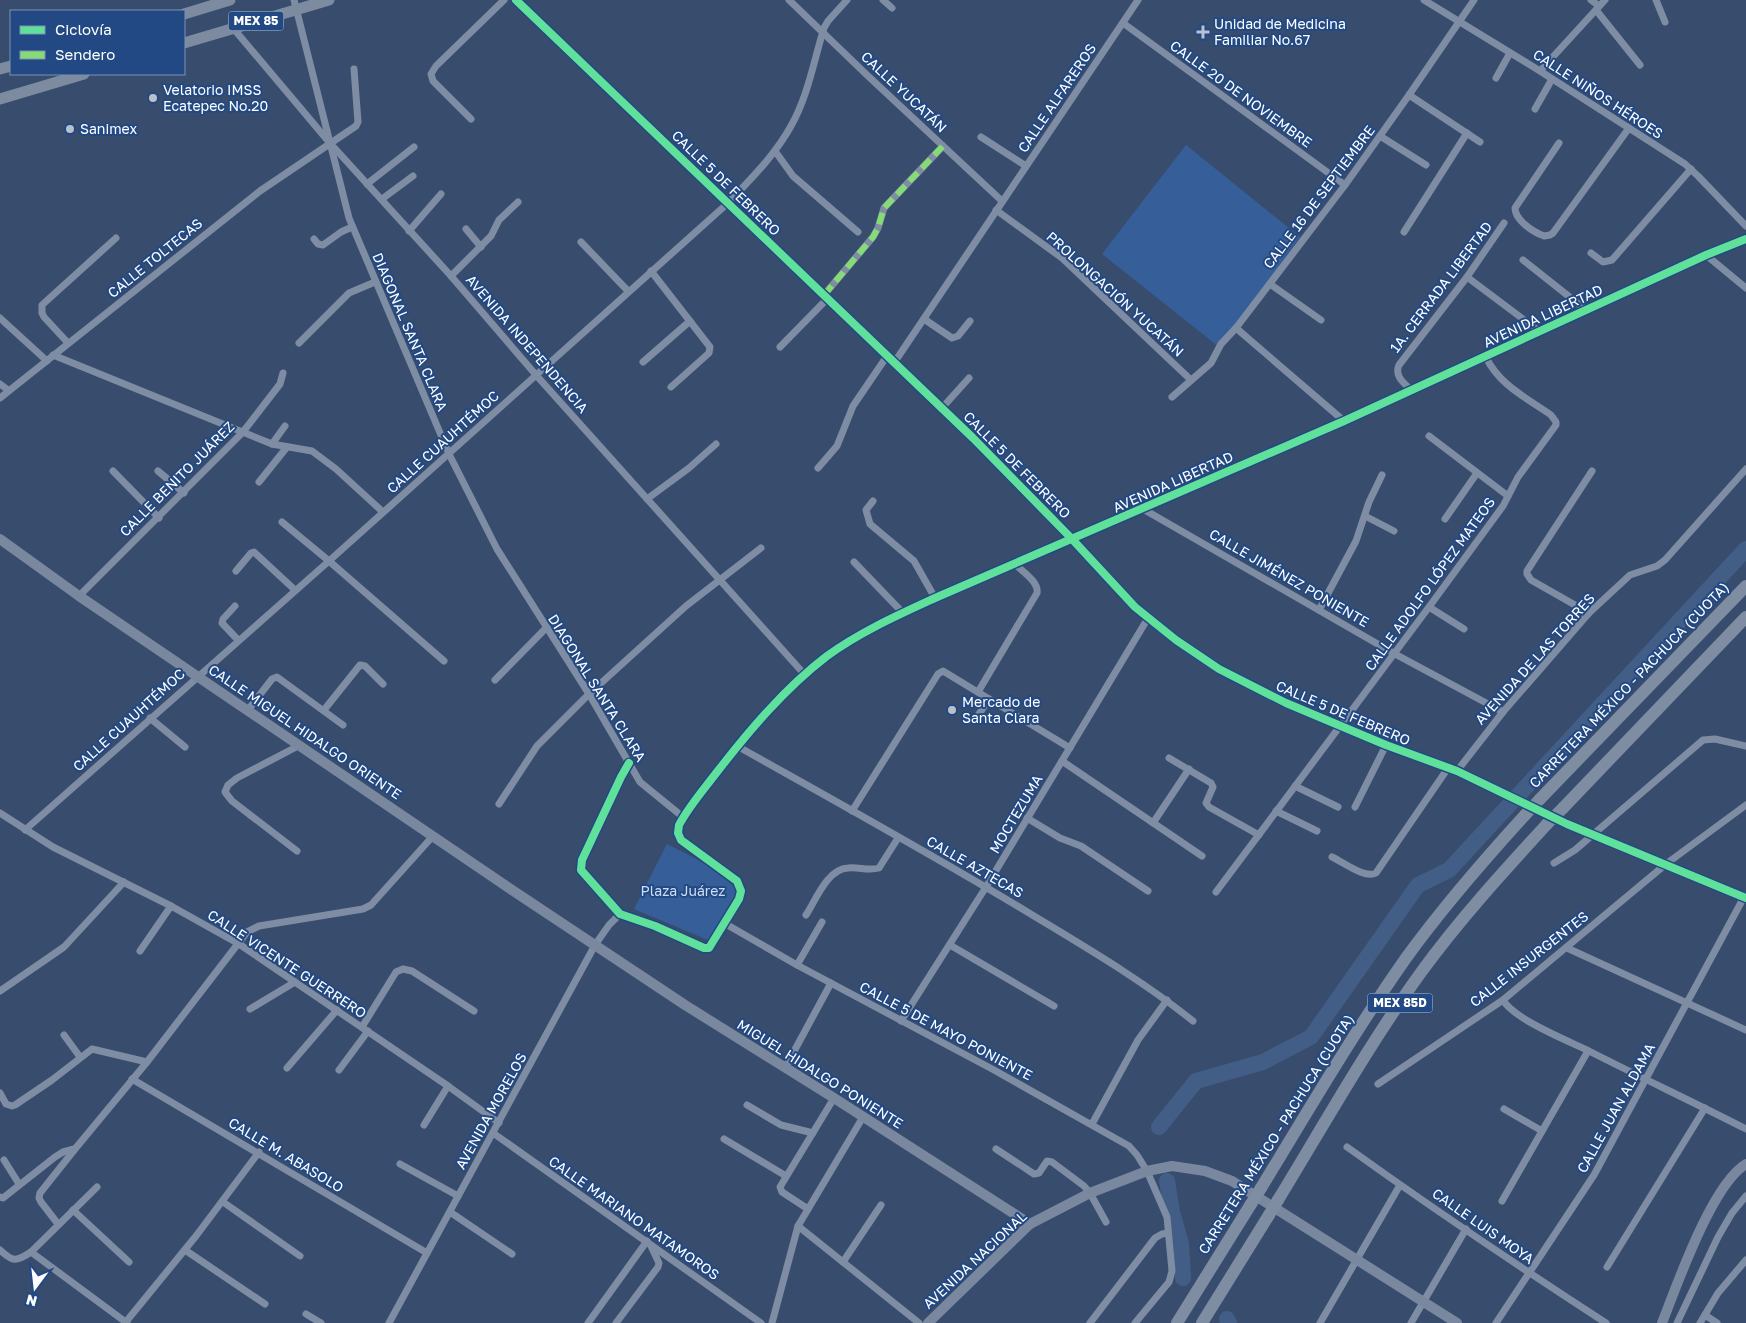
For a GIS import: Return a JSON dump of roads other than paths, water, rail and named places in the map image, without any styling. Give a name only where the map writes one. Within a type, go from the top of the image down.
[{"type":"highway","name":"CARRETERA MÉXICO - PACHUCA (CUOTA)","points":[[1177,1323],[1352,1040],[1406,959],[1469,878],[1525,815],[1746,586]]},
{"type":"highway","name":"MEX 85D","points":[[1202,1323],[1369,1051],[1423,970],[1494,882],[1547,824],[1746,617]]},
{"type":"main road","name":"MEX 85","points":[[185,14],[230,0]]},
{"type":"main road","name":"MEX 85","points":[[185,43],[233,28],[295,5],[328,0]]},
{"type":"main road","points":[[0,99],[81,75]]},
{"type":"street","points":[[471,119],[433,81],[431,74],[436,66],[504,0]]},
{"type":"street","name":"CALLE 5 DE FEBRERO","points":[[516,0],[1000,464],[1117,589],[1148,618],[1198,656],[1228,674],[1286,703],[1386,745],[1452,770],[1494,788],[1567,824],[1745,898]]},
{"type":"street","name":"CALLE YUCATÁN","points":[[789,0],[1002,201]]},
{"type":"street","name":"CALLE CUAUHTÉMOC","points":[[24,830],[329,561],[728,203],[775,151],[785,137],[798,112],[822,32],[828,20],[847,0]]},
{"type":"street","points":[[883,0],[892,8]]},
{"type":"street","name":"CALLE ALFAREROS","points":[[818,468],[837,446],[853,406],[924,319],[1138,0]]},
{"type":"street","name":"CALLE NIÑOS HÉROES","points":[[1424,0],[1540,71],[1691,169],[1746,226]]},
{"type":"street","name":"CALLE 16 DE SEPTIEMBRE","points":[[1172,397],[1210,363],[1221,344],[1236,328],[1345,185],[1474,0]]},
{"type":"street","points":[[1591,0],[1640,65]]},
{"type":"street","points":[[1540,71],[1605,0]]},
{"type":"street","points":[[1656,0],[1665,22]]},
{"type":"street","name":"DIAGONAL SANTA CLARA","points":[[295,5],[345,206],[352,227],[449,454],[496,549],[589,694],[640,782],[683,817]]},
{"type":"street","name":"CALLE 20 DE NOVIEMBRE","points":[[1123,22],[1345,185]]},
{"type":"street","name":"AVENIDA INDEPENDENCIA","points":[[233,28],[329,142],[451,276],[536,375],[804,675]]},
{"type":"street","points":[[1496,78],[1510,53]]},
{"type":"street","name":"CALLE TOLTECAS","points":[[0,398],[260,191],[358,123],[354,69]]},
{"type":"street","points":[[1535,109],[1552,79]]},
{"type":"street","points":[[1409,95],[1480,142]]},
{"type":"street","points":[[1558,143],[1515,208],[1515,212],[1520,220],[1544,236],[1552,233],[1629,128]]},
{"type":"street","points":[[1404,232],[1467,133]]},
{"type":"street","points":[[1380,136],[1426,165]]},
{"type":"street","points":[[981,137],[1026,166]]},
{"type":"street","points":[[780,347],[826,296],[876,232],[884,208],[943,146]]},
{"type":"street","points":[[367,184],[414,147]]},
{"type":"street","points":[[775,151],[793,176],[858,232]]},
{"type":"street","points":[[1591,253],[1603,262],[1612,260],[1691,169]]},
{"type":"street","points":[[382,199],[413,176]]},
{"type":"street","points":[[410,231],[441,194]]},
{"type":"street","points":[[451,276],[491,236],[498,220],[518,202]]},
{"type":"street","name":"PROLONGACIÓN YUCATÁN","points":[[996,210],[1062,258],[1191,380]]},
{"type":"street","name":"1A. CERRADA LIBERTAD","points":[[1411,390],[1398,376],[1399,365],[1467,277],[1504,223]]},
{"type":"street","points":[[314,239],[318,244],[323,245],[341,232],[352,227]]},
{"type":"street","points":[[466,229],[480,247]]},
{"type":"street","points":[[68,344],[44,317],[42,305],[116,238]]},
{"type":"street","name":"AVENIDA LIBERTAD","points":[[724,923],[739,899],[740,886],[737,881],[682,840],[678,833],[679,825],[683,817],[737,746],[804,675],[827,656],[904,612],[1344,421],[1706,255],[1746,239]]},
{"type":"street","points":[[581,242],[628,291]]},
{"type":"street","points":[[1706,255],[1746,288]]},
{"type":"street","points":[[1522,260],[1586,310]]},
{"type":"street","points":[[651,272],[708,344],[710,352],[671,387]]},
{"type":"street","points":[[1467,277],[1539,331]]},
{"type":"street","points":[[299,344],[349,293],[375,282]]},
{"type":"street","points":[[1270,284],[1321,320]]},
{"type":"street","points":[[0,318],[47,361]]},
{"type":"street","points":[[924,319],[952,338],[958,336],[970,321]]},
{"type":"street","points":[[643,362],[690,321]]},
{"type":"street","points":[[1236,328],[1344,421]]},
{"type":"street","points":[[53,355],[272,444],[308,449],[336,469],[383,512]]},
{"type":"street","name":"CALLE ADOLFO LÓPEZ MATEOS","points":[[1216,892],[1395,654],[1508,496],[1518,477],[1553,430],[1556,422],[1551,415],[1501,379],[1494,372],[1486,357]]},
{"type":"street","name":"CALLE BENITO JUÁREZ","points":[[79,596],[243,432],[280,384],[284,373]]},
{"type":"street","points":[[942,408],[969,378]]},
{"type":"street","points":[[0,384],[8,390]]},
{"type":"street","points":[[272,444],[285,426]]},
{"type":"street","points":[[1429,436],[1508,496]]},
{"type":"street","points":[[647,499],[689,468],[716,444]]},
{"type":"street","points":[[259,482],[287,447]]},
{"type":"street","name":"AVENIDA DE LAS TORRES","points":[[1332,856],[1365,875],[1376,873],[1452,770],[1589,613],[1630,575],[1657,566],[1665,560],[1746,470]]},
{"type":"street","points":[[113,471],[159,518]]},
{"type":"street","points":[[158,471],[184,493]]},
{"type":"street","points":[[1589,613],[1531,580],[1527,574],[1528,567],[1592,471]]},
{"type":"street","points":[[1445,519],[1477,473]]},
{"type":"street","points":[[1319,610],[1352,550],[1382,475]]},
{"type":"street","points":[[873,502],[866,510],[869,523],[914,561],[935,598]]},
{"type":"street","name":"CALLE JIMÉNEZ PONIENTE","points":[[1143,509],[1395,654],[1502,712]]},
{"type":"street","points":[[1365,516],[1394,531]]},
{"type":"street","points":[[282,522],[444,661]]},
{"type":"street","name":"CALLE MIGUEL HIDALGO ORIENTE","points":[[0,540],[79,596],[596,945]]},
{"type":"street","points":[[499,804],[537,746],[589,694],[655,633],[719,579],[761,548]]},
{"type":"street","points":[[236,571],[254,552],[295,590]]},
{"type":"street","points":[[854,562],[904,612]]},
{"type":"street","points":[[978,692],[1038,593],[1036,584],[1015,564]]},
{"type":"street","points":[[235,606],[222,623],[238,640]]},
{"type":"street","points":[[1429,607],[1464,629]]},
{"type":"street","name":"MOCTEZUMA","points":[[901,1021],[986,887],[1148,618]]},
{"type":"street","points":[[495,680],[546,628]]},
{"type":"street","points":[[324,710],[360,665],[365,666],[383,684]]},
{"type":"street","points":[[852,811],[938,674],[943,671],[1070,748]]},
{"type":"street","points":[[248,710],[275,677],[343,725]]},
{"type":"street","points":[[975,720],[989,699]]},
{"type":"street","points":[[150,718],[185,747]]},
{"type":"street","points":[[1554,863],[1575,850],[1703,740],[1715,739],[1746,746]]},
{"type":"street","points":[[297,851],[232,801],[225,792],[226,787],[237,778],[300,744]]},
{"type":"street","points":[[1355,807],[1386,745]]},
{"type":"street","name":"CALLE AZTECAS","points":[[737,746],[986,887],[1081,944],[1167,1000],[1193,1020]]},
{"type":"street","points":[[1169,758],[1212,785],[1207,799],[1208,805],[1259,835]]},
{"type":"street","points":[[1062,761],[1202,856]]},
{"type":"street","points":[[629,763],[580,867],[583,874],[620,914],[655,926],[706,949],[711,947],[724,923]]},
{"type":"street","points":[[1153,823],[1189,769]]},
{"type":"street","points":[[1295,786],[1338,807]]},
{"type":"street","name":"CALLE INSURGENTES","points":[[1378,1084],[1503,1000],[1666,864],[1746,805]]},
{"type":"street","points":[[1276,811],[1317,831]]},
{"type":"street","name":"CALLE VICENTE GUERRERO","points":[[0,813],[24,830],[60,850],[171,906],[239,944],[448,1086],[499,1123]]},
{"type":"street","points":[[1027,818],[1060,838],[1081,846],[1148,891]]},
{"type":"street","points":[[58,1224],[41,1202],[39,1196],[247,932],[259,926],[363,909],[371,905],[433,836]]},
{"type":"street","points":[[806,915],[826,882],[837,870],[879,868],[898,838]]},
{"type":"street","points":[[0,991],[64,947],[124,882]]},
{"type":"street","name":"CALLE JUAN ALDAMA","points":[[1496,1323],[1594,1175],[1745,898]]},
{"type":"street","points":[[140,951],[171,906]]},
{"type":"street","name":"AVENIDA MORELOS","points":[[389,1323],[596,945],[609,925],[620,914]]},
{"type":"street","points":[[797,965],[822,922]]},
{"type":"street","name":"CALLE 5 DE MAYO PONIENTE","points":[[724,923],[797,965],[1092,1124],[1129,1146],[1147,1171]]},
{"type":"street","name":"MIGUEL HIDALGO PONIENTE","points":[[596,945],[685,1005],[1030,1224]]},
{"type":"street","points":[[950,945],[1054,1006]]},
{"type":"street","points":[[1567,948],[1746,1030]]},
{"type":"street","points":[[339,1070],[365,1029],[396,972],[403,969],[412,971],[474,1011]]},
{"type":"street","points":[[250,1009],[295,982]]},
{"type":"street","points":[[785,1068],[831,983]]},
{"type":"street","points":[[1092,1124],[1138,1040],[1167,1000]]},
{"type":"street","points":[[1503,1000],[1509,1009],[1515,1013],[1746,1129]]},
{"type":"street","points":[[287,1068],[337,1010]]},
{"type":"street","points":[[64,1036],[80,1056]]},
{"type":"street","points":[[0,1093],[6,1104],[12,1106],[52,1080],[88,1050],[96,1049],[146,1062]]},
{"type":"street","points":[[1502,1201],[1588,1051]]},
{"type":"street","name":"CALLE M. ABASOLO","points":[[132,1079],[259,1152],[427,1253]]},
{"type":"street","points":[[424,1125],[448,1086]]},
{"type":"street","points":[[808,1209],[780,1190],[780,1187],[834,1098]]},
{"type":"street","points":[[747,1105],[781,1125],[813,1132]]},
{"type":"street","points":[[1607,1267],[1705,1108]]},
{"type":"street","points":[[1504,1109],[1542,1131]]},
{"type":"street","points":[[772,1323],[798,1226],[863,1117]]},
{"type":"street","name":"CALLE MARIANO MATAMOROS","points":[[493,1133],[761,1323]]},
{"type":"street","points":[[724,1139],[786,1176]]},
{"type":"street","name":"CALLE LUIS MOYA","points":[[1347,1147],[1529,1273],[1606,1323]]},
{"type":"street","points":[[0,1198],[3,1198],[63,1152],[75,1149]]},
{"type":"street","points":[[996,1149],[1034,1174],[1039,1173],[1047,1161],[1052,1162],[1084,1186],[1106,1222]]},
{"type":"street","points":[[31,1252],[126,1323],[223,1202],[259,1152]]},
{"type":"street","points":[[4,1160],[19,1184]]},
{"type":"street","points":[[400,1164],[458,1196]]},
{"type":"street","points":[[1662,1323],[1712,1207],[1732,1176],[1746,1164]]},
{"type":"street","name":"AVENIDA NACIONAL","points":[[928,1323],[1030,1224],[1090,1193],[1147,1171],[1172,1166],[1205,1170],[1232,1181],[1457,1323]]},
{"type":"street","points":[[1135,1323],[1171,1279],[1172,1271],[1167,1217],[1147,1171]]},
{"type":"street","points":[[1320,1323],[1400,1185]]},
{"type":"street","points":[[0,1250],[12,1260],[22,1258],[31,1252],[97,1187]]},
{"type":"street","points":[[1678,1323],[1718,1237],[1732,1213],[1746,1196]]},
{"type":"street","points":[[223,1202],[300,1256]]},
{"type":"street","points":[[843,1262],[881,1205]]},
{"type":"street","points":[[73,1210],[129,1262]]},
{"type":"street","points":[[450,1212],[512,1254]]},
{"type":"street","points":[[798,1226],[919,1323]]},
{"type":"street","points":[[1411,1323],[1466,1229]]},
{"type":"street","points":[[1090,1323],[1156,1238],[1168,1233]]},
{"type":"street","points":[[588,1323],[648,1242],[659,1263],[658,1267],[616,1323]]},
{"type":"street","points":[[185,1250],[265,1304]]},
{"type":"street","points":[[1700,1323],[1718,1294],[1746,1260]]},
{"type":"street","points":[[306,1314],[319,1323]]},
{"type":"street","points":[[1705,1315],[1717,1323]]},
{"type":"waterway","points":[[1159,1127],[1196,1081],[1263,1062],[1311,1037],[1418,885],[1449,870],[1746,549]]},
{"type":"waterway","points":[[1167,1181],[1172,1212],[1181,1244],[1183,1278]]},
{"type":"waterway","points":[[1227,1319],[1229,1323]]},
{"type":"place","name":"Unidad de Medicina Familiar No.67","points":[[1203,32]]},
{"type":"place","name":"Velatorio IMSS Ecatepec No.20","points":[[153,98]]},
{"type":"place","name":"Sanimex","points":[[70,129]]},
{"type":"place","name":"Mercado de Santa Clara","points":[[952,710]]},
{"type":"park label","name":"Plaza Juárez","points":[[683,891]]}]
